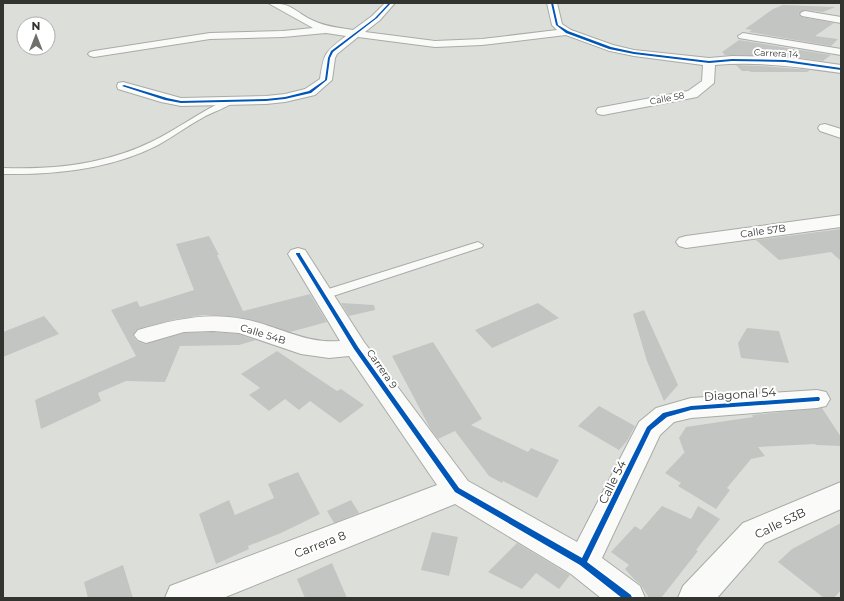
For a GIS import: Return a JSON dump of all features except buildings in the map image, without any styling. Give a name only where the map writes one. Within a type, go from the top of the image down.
[{"type":"street","points":[[273,3],[286,8],[309,23],[327,30],[435,44],[482,42],[567,32]]},
{"type":"street","points":[[123,86],[175,101],[266,100],[284,98],[310,92],[326,80],[329,58],[332,52],[376,18],[390,3]]},
{"type":"street","points":[[552,3],[557,25],[567,32]]},
{"type":"street","points":[[805,14],[841,20]]},
{"type":"street","points":[[94,54],[210,36],[271,35],[327,30]]},
{"type":"street","name":"Carrera 14","points":[[567,32],[610,48],[709,62],[739,60],[785,61],[840,68]]},
{"type":"street","points":[[743,36],[841,52]]},
{"type":"street","name":"Calle 58","points":[[603,111],[692,94],[708,83],[709,62]]},
{"type":"street","points":[[825,128],[841,134]]},
{"type":"street","name":"Calle 57B","points":[[686,242],[841,221]]},
{"type":"street","name":"Carrera 9","points":[[298,254],[356,348],[457,490]]},
{"type":"street","name":"Calle 54B","points":[[146,335],[184,325],[213,324],[242,326],[301,346],[329,350],[356,348]]},
{"type":"street","name":"Diagonal 54","points":[[665,415],[691,408],[817,399]]},
{"type":"street","name":"Calle 54","points":[[583,562],[649,429],[665,415]]},
{"type":"street","points":[[457,490],[583,562],[628,598]]},
{"type":"street","name":"Carrera 8","points":[[182,598],[457,490]]},
{"type":"street","name":"Calle 53B","points":[[695,598],[754,533],[841,496]]},
{"type":"lane","points":[[3,171],[33,171],[80,167],[96,164],[150,146],[197,117],[231,101]]},
{"type":"lane","points":[[323,295],[478,245]]},
{"type":"cycle path","points":[[123,86],[181,102],[266,100],[285,98],[310,92],[326,80],[329,58],[332,52],[376,18],[390,3]]},
{"type":"cycle path","points":[[552,3],[557,25],[567,32],[610,48],[634,53],[709,62],[732,60],[785,61],[841,69]]},
{"type":"cycle path","points":[[298,254],[356,348],[457,490],[583,563],[628,598]]},
{"type":"cycle path","points":[[583,563],[649,429],[665,415],[691,408],[817,399]]}]
